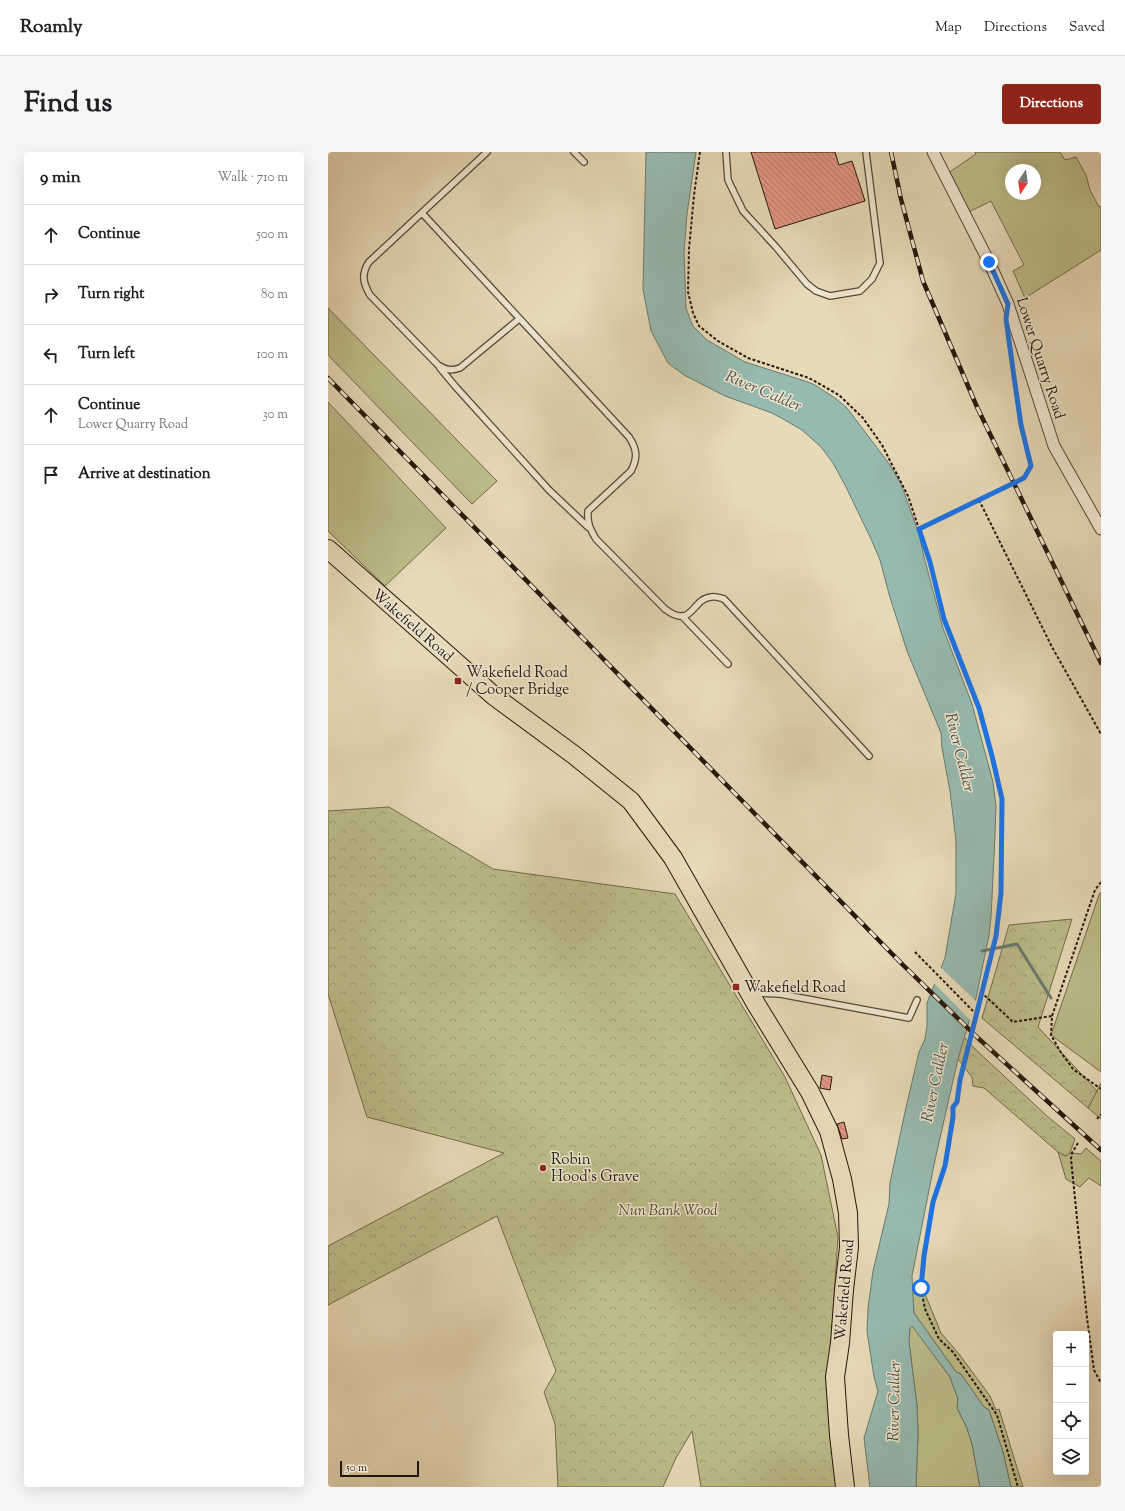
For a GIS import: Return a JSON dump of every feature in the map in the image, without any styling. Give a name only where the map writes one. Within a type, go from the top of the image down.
[{"type":"highway","name":"Wakefield Road","points":[[328,549],[494,696],[574,755],[631,801],[673,858],[749,993],[813,1098],[829,1131],[842,1179],[848,1213],[849,1247],[840,1342],[835,1377],[839,1435],[845,1487]]},
{"type":"street","name":"Lower Quarry Road","points":[[933,152],[989,262],[1008,304],[1054,446],[1101,529]]},
{"type":"lane","points":[[487,152],[369,262],[362,277],[365,287],[370,295],[438,365],[454,386],[549,490],[588,527],[596,539],[665,610],[678,617],[686,616],[704,599],[710,596],[716,596],[724,599],[869,756]]},
{"type":"lane","points":[[574,152],[584,162]]},
{"type":"lane","points":[[726,152],[728,180],[743,211],[807,284],[816,291],[830,296],[860,291],[872,279],[880,263],[866,152]]},
{"type":"lane","points":[[422,213],[634,444],[637,452],[636,462],[631,471],[588,511],[588,527]]},
{"type":"lane","points":[[438,365],[444,369],[452,370],[460,368],[519,319]]},
{"type":"lane","points":[[682,616],[728,664]]},
{"type":"lane","points":[[749,993],[780,994],[909,1018],[917,1000]]},
{"type":"path","points":[[700,152],[689,249],[688,292],[693,313],[700,326],[718,341],[748,358],[809,378],[839,395],[863,418],[882,445],[908,496],[930,562],[944,619],[979,708],[992,756],[1002,799],[1001,893],[996,936],[960,1080],[957,1102],[953,1107],[953,1117],[945,1166],[933,1202],[924,1256],[921,1288],[925,1309],[939,1339],[953,1352],[997,1415],[1018,1487]]},
{"type":"path","points":[[919,529],[1024,478],[1031,466],[1021,425],[1009,341]]},
{"type":"path","points":[[979,500],[1052,647],[1101,734]]},
{"type":"path","points":[[1101,882],[1095,890],[1052,1016],[1051,1035],[1072,1069],[1101,1089]]},
{"type":"path","points":[[915,952],[977,1015]]},
{"type":"path","points":[[981,992],[1013,1022],[1052,1016]]},
{"type":"path","points":[[1097,1119],[1101,1114]]},
{"type":"path","points":[[1078,1143],[1072,1153],[1071,1159],[1087,1318],[1094,1370],[1101,1384]]},
{"type":"green space","points":[[975,152],[1060,152],[1065,160],[1076,157],[1086,175],[1090,190],[1099,207],[1101,206],[1101,250],[1025,298],[1013,271],[1024,265],[991,201],[965,214],[948,173],[976,154]]},
{"type":"green space","points":[[328,308],[497,481],[472,504],[328,355]]},
{"type":"green space","points":[[328,402],[446,528],[385,586],[328,531]]},
{"type":"green space","name":"Nun Bank Wood","points":[[389,807],[493,869],[675,894],[785,1077],[821,1155],[838,1237],[828,1385],[842,1487],[701,1487],[692,1431],[676,1458],[663,1487],[558,1487],[555,1424],[544,1392],[556,1371],[497,1216],[328,1305],[328,1246],[504,1153],[367,1117],[328,994],[328,811]]},
{"type":"green space","points":[[1101,892],[1101,1072],[1051,1035]]},
{"type":"green space","points":[[1072,919],[1038,1027],[1097,1091],[1088,1108],[982,1018],[1009,925]]},
{"type":"green space","points":[[964,1037],[1047,1116],[1075,1139],[1070,1153],[1066,1156],[1058,1152],[984,1088],[973,1086],[972,1077],[958,1059]]},
{"type":"green space","points":[[1101,1083],[1101,1119],[1088,1108]]},
{"type":"green space","points":[[1086,1148],[1101,1161],[1101,1186],[1089,1178],[1080,1187],[1066,1179],[1058,1152],[1066,1156],[1070,1153],[1081,1154]]},
{"type":"green space","points":[[912,1293],[925,1294],[941,1333],[959,1354],[990,1396],[996,1410],[999,1409],[1023,1487],[1011,1487],[1003,1452],[989,1410],[984,1407],[961,1374],[956,1372],[914,1313]]},
{"type":"green space","points":[[912,1325],[950,1377],[958,1399],[957,1408],[967,1428],[972,1444],[980,1487],[916,1487],[918,1433],[917,1406],[909,1342],[910,1328]]},
{"type":"water","name":"River Calder","points":[[646,152],[696,152],[687,214],[684,253],[686,308],[693,326],[707,340],[745,362],[815,385],[835,398],[847,408],[890,465],[901,484],[919,534],[943,628],[972,704],[993,782],[996,806],[991,917],[989,935],[976,998],[958,1059],[935,1160],[912,1276],[914,1313],[956,1372],[961,1374],[984,1407],[989,1410],[1003,1452],[1011,1487],[980,1487],[972,1444],[967,1428],[957,1408],[958,1399],[950,1377],[912,1326],[910,1328],[909,1342],[917,1406],[918,1433],[916,1487],[870,1487],[864,1438],[878,1391],[874,1377],[867,1331],[868,1308],[873,1271],[889,1204],[890,1183],[905,1112],[919,1052],[925,1039],[927,1026],[927,1003],[945,958],[956,893],[956,841],[941,733],[907,651],[880,560],[846,487],[833,463],[821,447],[802,430],[772,413],[725,396],[684,375],[668,363],[651,331],[643,289]]},
{"type":"pier","points":[[939,966],[977,1002],[971,1021],[933,982]]},
{"type":"building","points":[[751,152],[835,152],[839,165],[852,161],[865,201],[775,229]]},
{"type":"building","points":[[822,1075],[832,1077],[830,1090],[820,1088]]},
{"type":"building","points":[[844,1122],[848,1138],[842,1139],[837,1124]]},
{"type":"waterway","points":[[982,951],[1017,944],[1051,998]]},
{"type":"railway","points":[[891,152],[901,199],[923,281],[977,407],[1101,663]]},
{"type":"railway","points":[[328,378],[903,965],[978,1038],[1101,1150]]},
{"type":"place","name":"Wakefield Road / Cooper Bridge","points":[[458,681]]},
{"type":"place","name":"Wakefield Road","points":[[736,987]]},
{"type":"place","name":"Robin Hood's Grave","points":[[543,1168]]},
{"type":"route","points":[[921,1288],[924,1256],[933,1202],[935,1192],[945,1166],[950,1142],[953,1117],[952,1111],[957,1102],[960,1080],[996,936],[1001,893],[1002,799],[979,708],[944,619],[930,562],[919,529],[1024,478],[1031,466],[1021,425],[1014,377],[1006,319],[1008,304],[989,262]]}]
